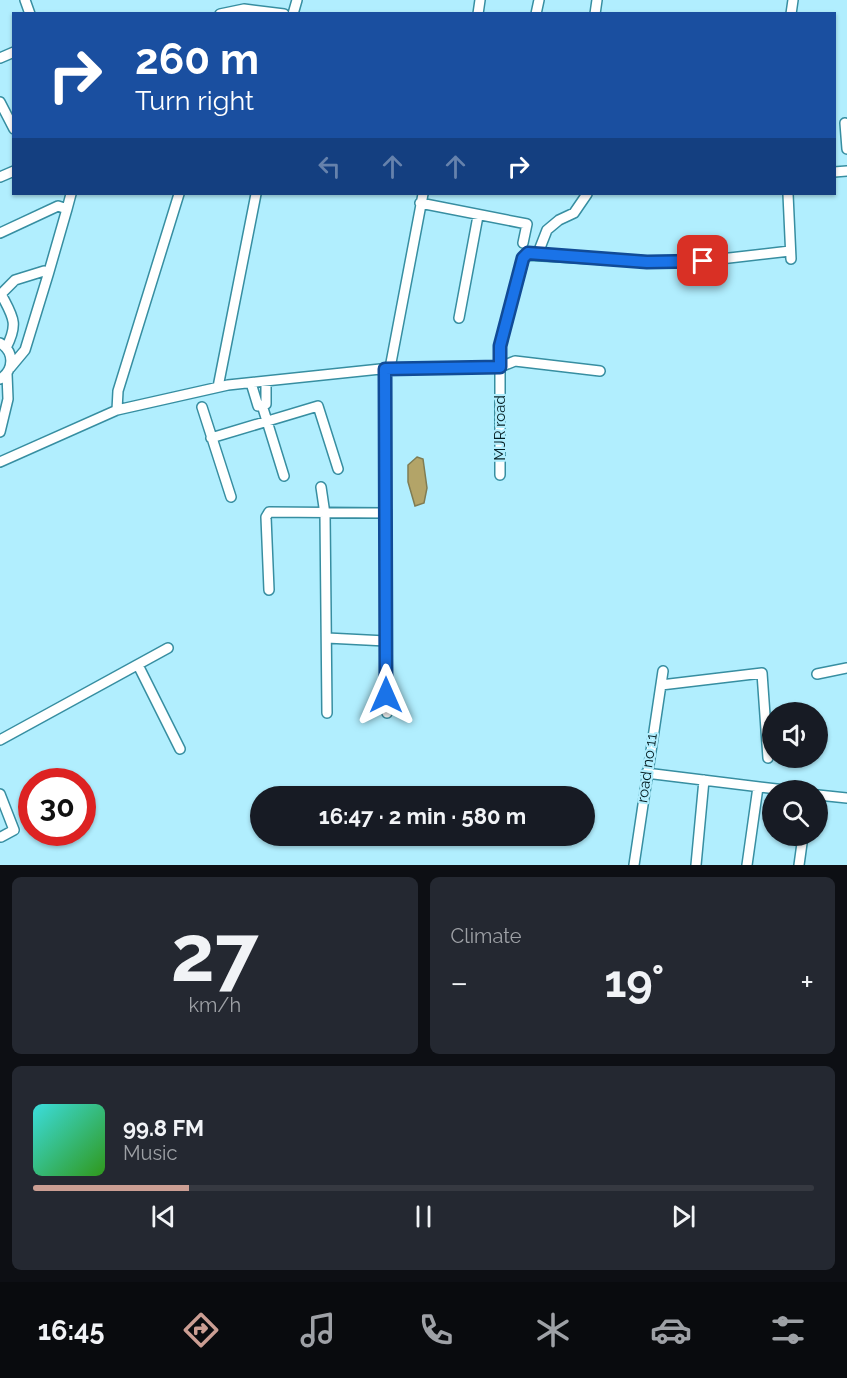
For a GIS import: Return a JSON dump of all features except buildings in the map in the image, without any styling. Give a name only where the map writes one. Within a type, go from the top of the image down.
[{"type":"street","points":[[232,12],[251,9],[271,12]]},
{"type":"street","points":[[0,102],[7,115]]},
{"type":"street","points":[[845,123],[847,149]]},
{"type":"street","points":[[6,374],[25,350],[71,195]]},
{"type":"street","points":[[117,410],[118,391],[179,195]]},
{"type":"street","points":[[218,387],[256,195]]},
{"type":"street","points":[[586,195],[574,213],[559,220],[547,230],[538,253],[647,262],[791,255],[788,195]]},
{"type":"street","points":[[387,713],[385,513],[388,368],[421,198],[478,216],[527,224],[522,243]]},
{"type":"street","points":[[0,233],[58,206],[67,209]]},
{"type":"street","points":[[459,318],[478,216]]},
{"type":"street","name":"MJR road","points":[[500,475],[500,346],[523,258],[528,253],[538,253]]},
{"type":"street","points":[[0,432],[0,423],[8,399],[6,374],[11,355],[3,345],[14,321],[1,294],[15,280],[41,270],[48,275]]},
{"type":"street","points":[[0,462],[117,410],[218,387],[388,368],[500,367],[515,361],[600,371]]},
{"type":"street","points":[[250,383],[258,406],[266,404],[266,381]]},
{"type":"street","points":[[262,405],[284,476]]},
{"type":"street","points":[[211,438],[318,406],[338,469]]},
{"type":"street","points":[[202,407],[231,497]]},
{"type":"street","points":[[321,487],[326,514],[327,713]]},
{"type":"street","points":[[269,590],[267,514],[385,513]]},
{"type":"street","points":[[327,638],[386,640]]},
{"type":"street","points":[[0,740],[168,648]]},
{"type":"street","points":[[138,665],[180,749]]},
{"type":"street","points":[[817,674],[847,668]]},
{"type":"street","name":"road no 11","points":[[634,865],[663,671]]},
{"type":"street","points":[[661,686],[762,673],[764,702]]},
{"type":"street","points":[[646,773],[762,787]]},
{"type":"street","points":[[696,865],[704,780]]},
{"type":"street","points":[[747,865],[758,787]]},
{"type":"street","points":[[0,794],[14,830]]},
{"type":"street","points":[[828,796],[847,798]]},
{"type":"street","points":[[1,837],[14,830],[18,831]]},
{"type":"street","points":[[799,865],[802,846]]},
{"type":"shaded area","points":[[417,457],[423,459],[427,488],[424,503],[415,506],[408,482],[408,465]]},
{"type":"route","points":[[386,695],[385,369],[500,367],[500,346],[523,258],[528,253],[647,262],[703,261]]}]
